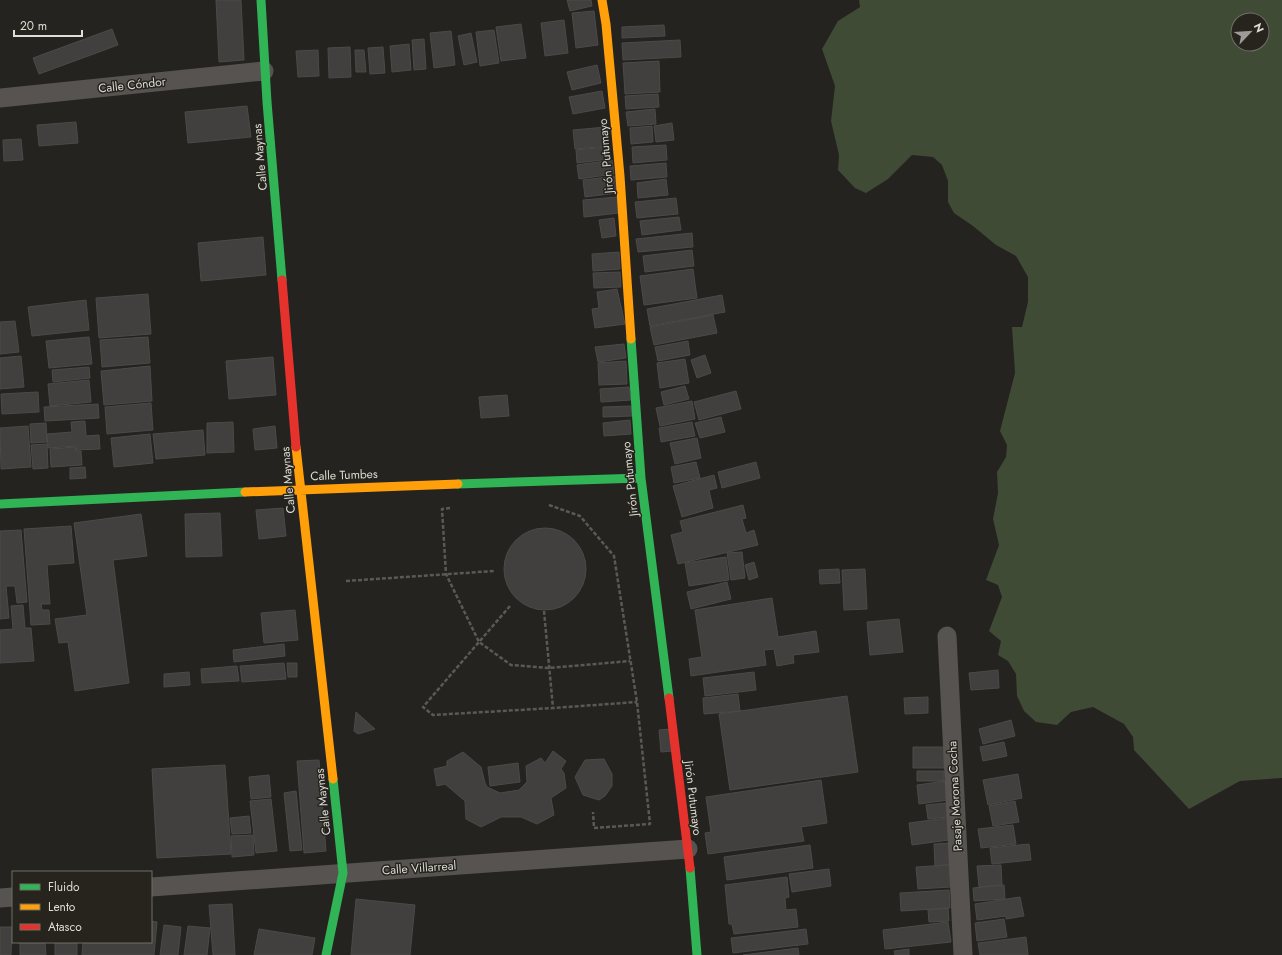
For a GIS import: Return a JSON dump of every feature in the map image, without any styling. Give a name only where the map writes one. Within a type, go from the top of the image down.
[{"type":"street","name":"Calle Maynas","points":[[261,0],[264,71],[300,488],[344,873],[326,955]]},
{"type":"street","name":"Jirón Putumayo","points":[[602,0],[606,24],[620,176],[641,478],[688,849],[697,955]]},
{"type":"street","name":"Calle Cóndor","points":[[0,98],[264,71]]},
{"type":"street","name":"Calle Tumbes","points":[[0,504],[300,488],[641,478]]},
{"type":"street","name":"Pasaje Morona Cocha","points":[[947,636],[962,955]]},
{"type":"street","name":"Calle Villarreal","points":[[152,887],[688,849]]},
{"type":"street","points":[[0,898],[12,897]]},
{"type":"path","points":[[545,503],[580,516],[614,556],[637,702],[650,824],[594,828],[593,812]]},
{"type":"path","points":[[457,508],[442,509],[446,574],[478,642],[511,665],[549,668],[630,661]]},
{"type":"path","points":[[346,581],[494,571]]},
{"type":"path","points":[[510,606],[423,707],[433,715],[637,702]]},
{"type":"path","points":[[544,610],[553,708]]},
{"type":"green space","points":[[859,0],[1282,0],[1282,778],[1240,781],[1189,809],[1134,750],[1133,737],[1124,724],[1093,707],[1071,712],[1057,725],[1036,722],[1024,711],[1017,696],[1016,674],[1008,661],[998,655],[1001,641],[989,631],[1002,597],[998,585],[986,580],[999,545],[993,519],[998,493],[997,472],[1006,457],[1007,445],[1000,431],[1015,373],[1012,327],[1022,327],[1028,302],[1028,277],[1016,256],[996,245],[954,213],[948,202],[948,181],[942,165],[933,157],[912,155],[888,179],[866,193],[855,188],[838,170],[839,155],[831,121],[835,86],[822,49],[838,21],[860,7]]},
{"type":"building","points":[[216,0],[241,0],[244,60],[219,62]]},
{"type":"building","points":[[567,0],[591,0],[592,6],[570,11]]},
{"type":"building","points":[[594,11],[598,45],[576,48],[572,13]]},
{"type":"building","points":[[564,20],[568,53],[545,56],[541,23]]},
{"type":"building","points":[[521,24],[526,58],[501,61],[496,27]]},
{"type":"building","points":[[664,25],[665,36],[622,38],[622,27]]},
{"type":"building","points":[[112,29],[118,45],[39,74],[33,58]]},
{"type":"building","points":[[494,30],[499,63],[480,66],[476,32]]},
{"type":"building","points":[[451,31],[455,65],[434,68],[430,33]]},
{"type":"building","points":[[471,33],[477,62],[464,65],[458,36]]},
{"type":"building","points":[[424,39],[426,69],[414,70],[412,40]]},
{"type":"building","points":[[680,40],[681,57],[623,60],[622,43]]},
{"type":"building","points":[[409,44],[411,70],[392,72],[390,46]]},
{"type":"building","points":[[350,47],[351,77],[329,78],[328,48]]},
{"type":"building","points":[[383,47],[385,73],[370,74],[368,48]]},
{"type":"building","points":[[318,50],[319,76],[298,77],[296,51]]},
{"type":"building","points":[[355,50],[364,50],[366,72],[356,72]]},
{"type":"building","points":[[659,61],[660,92],[625,94],[623,63]]},
{"type":"building","points":[[597,65],[601,83],[572,90],[567,72]]},
{"type":"building","points":[[602,91],[605,108],[573,114],[569,97]]},
{"type":"building","points":[[658,94],[659,107],[626,109],[625,96]]},
{"type":"building","points":[[247,106],[251,137],[188,143],[185,112]]},
{"type":"building","points":[[655,109],[656,124],[628,126],[626,112]]},
{"type":"building","points":[[76,122],[78,143],[39,146],[37,125]]},
{"type":"building","points":[[672,123],[674,140],[656,142],[654,126]]},
{"type":"building","points":[[652,126],[653,142],[631,144],[630,128]]},
{"type":"building","points":[[606,127],[608,146],[575,149],[573,130]]},
{"type":"building","points":[[21,139],[23,160],[4,161],[3,140]]},
{"type":"building","points":[[666,145],[667,160],[633,163],[632,147]]},
{"type":"building","points":[[608,147],[609,159],[577,163],[576,150]]},
{"type":"building","points":[[612,160],[614,174],[579,179],[577,165]]},
{"type":"building","points":[[666,163],[667,177],[631,180],[630,166]]},
{"type":"building","points":[[616,176],[617,193],[585,197],[583,180]]},
{"type":"building","points":[[666,179],[668,195],[638,198],[637,183]]},
{"type":"building","points":[[617,197],[619,213],[584,217],[583,200]]},
{"type":"building","points":[[676,198],[678,214],[637,218],[635,202]]},
{"type":"building","points":[[679,217],[681,230],[642,235],[640,221]]},
{"type":"building","points":[[614,218],[616,236],[602,238],[599,220]]},
{"type":"building","points":[[692,233],[693,247],[638,252],[636,239]]},
{"type":"building","points":[[263,237],[266,275],[201,281],[198,243]]},
{"type":"building","points":[[692,250],[694,266],[645,272],[643,256]]},
{"type":"building","points":[[619,252],[620,269],[593,271],[592,254]]},
{"type":"building","points":[[693,269],[697,298],[644,305],[640,276]]},
{"type":"building","points":[[620,272],[621,287],[594,288],[593,273]]},
{"type":"building","points":[[617,289],[625,324],[595,328],[592,309],[599,308],[597,292]]},
{"type":"building","points":[[148,294],[151,334],[99,338],[96,298]]},
{"type":"building","points":[[722,295],[725,312],[650,326],[647,309]]},
{"type":"building","points":[[86,300],[89,330],[32,336],[28,307]]},
{"type":"building","points":[[713,315],[717,333],[654,345],[650,327]]},
{"type":"building","points":[[15,321],[19,352],[0,354],[0,322]]},
{"type":"building","points":[[89,337],[92,364],[49,368],[46,341]]},
{"type":"building","points":[[148,337],[150,363],[102,367],[100,340]]},
{"type":"building","points":[[688,341],[690,355],[658,361],[655,347]]},
{"type":"building","points":[[624,344],[626,358],[598,362],[595,347]]},
{"type":"building","points":[[705,355],[711,373],[697,378],[691,360]]},
{"type":"building","points":[[21,356],[24,387],[0,389],[0,358]]},
{"type":"building","points":[[273,357],[276,395],[229,399],[226,361]]},
{"type":"building","points":[[685,359],[689,383],[660,388],[657,363]]},
{"type":"building","points":[[626,361],[627,384],[599,385],[598,363]]},
{"type":"building","points":[[150,366],[152,401],[104,405],[101,371]]},
{"type":"building","points":[[89,367],[90,378],[53,382],[52,370]]},
{"type":"building","points":[[89,380],[91,402],[50,406],[48,384]]},
{"type":"building","points":[[685,386],[689,399],[664,405],[661,392]]},
{"type":"building","points":[[629,387],[631,400],[601,402],[600,389]]},
{"type":"building","points":[[736,391],[741,409],[699,420],[694,402]]},
{"type":"building","points":[[38,392],[39,412],[2,414],[1,394]]},
{"type":"building","points":[[507,395],[509,416],[481,418],[479,397]]},
{"type":"building","points":[[692,401],[695,419],[660,426],[656,408]]},
{"type":"building","points":[[151,403],[153,430],[107,434],[105,407]]},
{"type":"building","points":[[98,404],[99,418],[45,421],[44,407]]},
{"type":"building","points":[[631,406],[632,416],[603,417],[603,407]]},
{"type":"building","points":[[721,417],[725,432],[700,438],[695,423]]},
{"type":"building","points":[[630,420],[631,434],[604,436],[603,423]]},
{"type":"building","points":[[85,421],[86,436],[99,435],[100,449],[76,450],[76,446],[48,448],[47,434],[72,432],[71,422]]},
{"type":"building","points":[[233,422],[234,452],[207,453],[207,423]]},
{"type":"building","points":[[692,422],[695,436],[661,442],[659,428]]},
{"type":"building","points":[[46,423],[47,442],[31,443],[30,424]]},
{"type":"building","points":[[28,426],[31,467],[1,469],[0,428]]},
{"type":"building","points":[[275,426],[277,448],[255,450],[253,429]]},
{"type":"building","points":[[203,430],[205,455],[156,459],[153,434]]},
{"type":"building","points":[[150,434],[153,463],[114,467],[111,438]]},
{"type":"building","points":[[697,438],[701,458],[675,464],[670,443]]},
{"type":"building","points":[[47,444],[48,468],[33,469],[31,445]]},
{"type":"building","points":[[75,447],[76,451],[81,451],[82,465],[51,467],[50,449]]},
{"type":"building","points":[[696,462],[700,478],[674,483],[671,467]]},
{"type":"building","points":[[756,462],[760,478],[722,488],[718,472]]},
{"type":"building","points":[[85,467],[86,478],[70,479],[70,468]]},
{"type":"building","points":[[714,475],[717,488],[709,490],[713,508],[682,517],[673,486]]},
{"type":"building","points":[[743,505],[746,518],[742,519],[746,533],[754,530],[758,545],[678,564],[671,535],[683,532],[680,521]]},
{"type":"building","points":[[283,508],[286,536],[259,539],[256,510]]},
{"type":"building","points":[[220,513],[222,556],[186,557],[185,514]]},
{"type":"building","points":[[141,514],[147,556],[113,560],[129,683],[75,691],[68,642],[59,643],[55,619],[87,615],[74,523]]},
{"type":"building","points":[[71,526],[74,563],[47,565],[50,604],[41,604],[42,610],[49,610],[50,624],[31,625],[24,529]]},
{"type":"building","points":[[545,528],[561,531],[574,540],[583,553],[586,569],[583,585],[574,598],[561,607],[545,610],[529,607],[516,598],[507,585],[504,569],[507,553],[516,540],[529,531]]},
{"type":"building","points":[[21,530],[27,602],[17,603],[15,586],[6,586],[9,618],[0,619],[0,531]]},
{"type":"building","points":[[742,552],[745,578],[731,580],[727,553]]},
{"type":"building","points":[[726,557],[729,580],[689,586],[685,563]]},
{"type":"building","points":[[754,562],[758,577],[749,580],[745,565]]},
{"type":"building","points":[[839,569],[840,583],[820,584],[819,570]]},
{"type":"building","points":[[865,569],[867,609],[844,610],[842,570]]},
{"type":"building","points":[[727,582],[731,599],[691,609],[687,592]]},
{"type":"building","points":[[772,598],[778,637],[816,631],[819,652],[793,655],[794,663],[777,666],[774,649],[764,650],[766,665],[691,676],[689,659],[702,657],[695,610]]},
{"type":"building","points":[[23,605],[25,628],[31,628],[34,661],[0,663],[0,630],[13,629],[11,606]]},
{"type":"building","points":[[295,610],[298,640],[264,643],[261,613]]},
{"type":"building","points":[[899,619],[903,652],[870,655],[867,622]]},
{"type":"building","points":[[284,644],[285,656],[234,662],[233,650]]},
{"type":"building","points":[[284,663],[286,679],[242,682],[240,666]]},
{"type":"building","points":[[287,663],[297,663],[297,677],[288,677]]},
{"type":"building","points":[[237,666],[239,681],[202,683],[201,669]]},
{"type":"building","points":[[998,670],[999,688],[971,690],[969,673]]},
{"type":"building","points":[[189,672],[190,685],[164,687],[164,674]]},
{"type":"building","points":[[754,672],[756,690],[705,696],[703,678]]},
{"type":"building","points":[[738,694],[740,711],[704,714],[703,698]]},
{"type":"building","points":[[847,696],[858,772],[730,790],[719,714]]},
{"type":"building","points":[[928,697],[928,713],[905,714],[904,698]]},
{"type":"building","points":[[356,712],[375,729],[358,734],[354,731]]},
{"type":"building","points":[[1011,720],[1015,736],[983,744],[979,729]]},
{"type":"building","points":[[670,729],[672,751],[661,752],[659,730]]},
{"type":"building","points":[[1004,742],[1007,756],[983,761],[980,747]]},
{"type":"building","points":[[913,747],[944,747],[944,768],[913,768]]},
{"type":"building","points":[[553,751],[566,761],[561,769],[564,773],[566,788],[551,798],[554,815],[537,824],[521,817],[501,817],[481,827],[466,819],[465,801],[445,784],[437,786],[434,769],[447,766],[447,761],[463,752],[481,767],[487,787],[500,793],[519,790],[527,782],[526,766],[541,758],[545,763]]},
{"type":"building","points":[[604,759],[612,774],[612,786],[605,796],[599,800],[583,795],[575,777],[585,760]]},
{"type":"building","points":[[319,760],[326,851],[304,853],[297,761]]},
{"type":"building","points":[[518,763],[520,782],[490,786],[488,767]]},
{"type":"building","points":[[225,765],[231,854],[157,858],[152,769]]},
{"type":"building","points":[[917,771],[944,771],[944,781],[917,781]]},
{"type":"building","points":[[1018,774],[1022,798],[988,805],[983,780]]},
{"type":"building","points":[[269,775],[271,797],[251,799],[249,777]]},
{"type":"building","points":[[821,780],[827,823],[801,827],[804,841],[708,854],[705,833],[711,832],[706,797]]},
{"type":"building","points":[[946,781],[949,800],[919,804],[917,785]]},
{"type":"building","points":[[296,791],[302,850],[290,851],[284,793]]},
{"type":"building","points":[[271,799],[277,851],[256,853],[250,801]]},
{"type":"building","points":[[1015,801],[1019,822],[993,826],[989,806]]},
{"type":"building","points":[[946,803],[947,817],[928,819],[926,805]]},
{"type":"building","points":[[249,816],[251,833],[232,834],[230,818]]},
{"type":"building","points":[[947,818],[949,840],[912,845],[909,823]]},
{"type":"building","points":[[1013,825],[1016,844],[981,848],[978,829]]},
{"type":"building","points":[[253,835],[254,855],[232,857],[231,836]]},
{"type":"building","points":[[951,843],[953,864],[935,866],[934,844]]},
{"type":"building","points":[[1029,844],[1031,860],[992,864],[990,848]]},
{"type":"building","points":[[810,845],[813,868],[727,880],[724,857]]},
{"type":"building","points":[[949,865],[951,887],[918,889],[916,867]]},
{"type":"building","points":[[1001,865],[1002,885],[979,887],[977,866]]},
{"type":"building","points":[[829,869],[831,886],[792,892],[789,874]]},
{"type":"building","points":[[787,877],[789,897],[785,898],[786,910],[796,909],[798,927],[734,934],[732,924],[729,924],[725,885]]},
{"type":"building","points":[[1004,885],[1005,899],[974,901],[973,888]]},
{"type":"building","points":[[949,890],[950,908],[901,911],[900,893]]},
{"type":"building","points":[[1020,897],[1024,916],[1006,919],[1006,916],[977,920],[975,904]]},
{"type":"building","points":[[356,899],[415,905],[410,955],[351,955]]},
{"type":"building","points":[[232,904],[235,955],[213,955],[209,905]]},
{"type":"building","points":[[948,908],[949,921],[929,922],[928,910]]},
{"type":"building","points":[[1004,919],[1007,937],[977,941],[975,923]]},
{"type":"building","points":[[152,921],[157,922],[154,955],[82,955],[83,943],[152,943]]},
{"type":"building","points":[[948,922],[951,942],[885,949],[883,930]]},
{"type":"building","points":[[164,925],[181,927],[178,955],[160,955]]},
{"type":"building","points":[[188,926],[210,928],[207,955],[184,955]]},
{"type":"building","points":[[0,927],[12,927],[11,955],[0,955]]},
{"type":"building","points":[[259,929],[315,938],[312,955],[254,955]]},
{"type":"building","points":[[806,929],[808,944],[733,953],[731,938]]},
{"type":"building","points":[[1026,937],[1028,955],[980,955],[978,943]]},
{"type":"building","points":[[20,943],[45,943],[46,955],[20,955]]},
{"type":"building","points":[[55,943],[77,943],[77,955],[55,955]]},
{"type":"building","points":[[798,948],[799,955],[743,955]]},
{"type":"building","points":[[909,949],[909,955],[895,955],[894,951]]},
{"type":"traffic: fast","points":[[261,0],[267,102],[282,280]]},
{"type":"traffic: fast","points":[[631,339],[641,478],[669,698]]},
{"type":"traffic: fast","points":[[458,484],[641,478]]},
{"type":"traffic: fast","points":[[0,504],[245,492]]},
{"type":"traffic: fast","points":[[326,955],[343,873],[333,779]]},
{"type":"traffic: fast","points":[[690,868],[697,955]]},
{"type":"traffic: slow","points":[[602,0],[606,24],[620,176],[631,339]]},
{"type":"traffic: slow","points":[[296,447],[333,779]]},
{"type":"traffic: slow","points":[[245,492],[458,484]]},
{"type":"traffic: jam","points":[[282,280],[296,447]]},
{"type":"traffic: jam","points":[[669,698],[690,868]]}]
